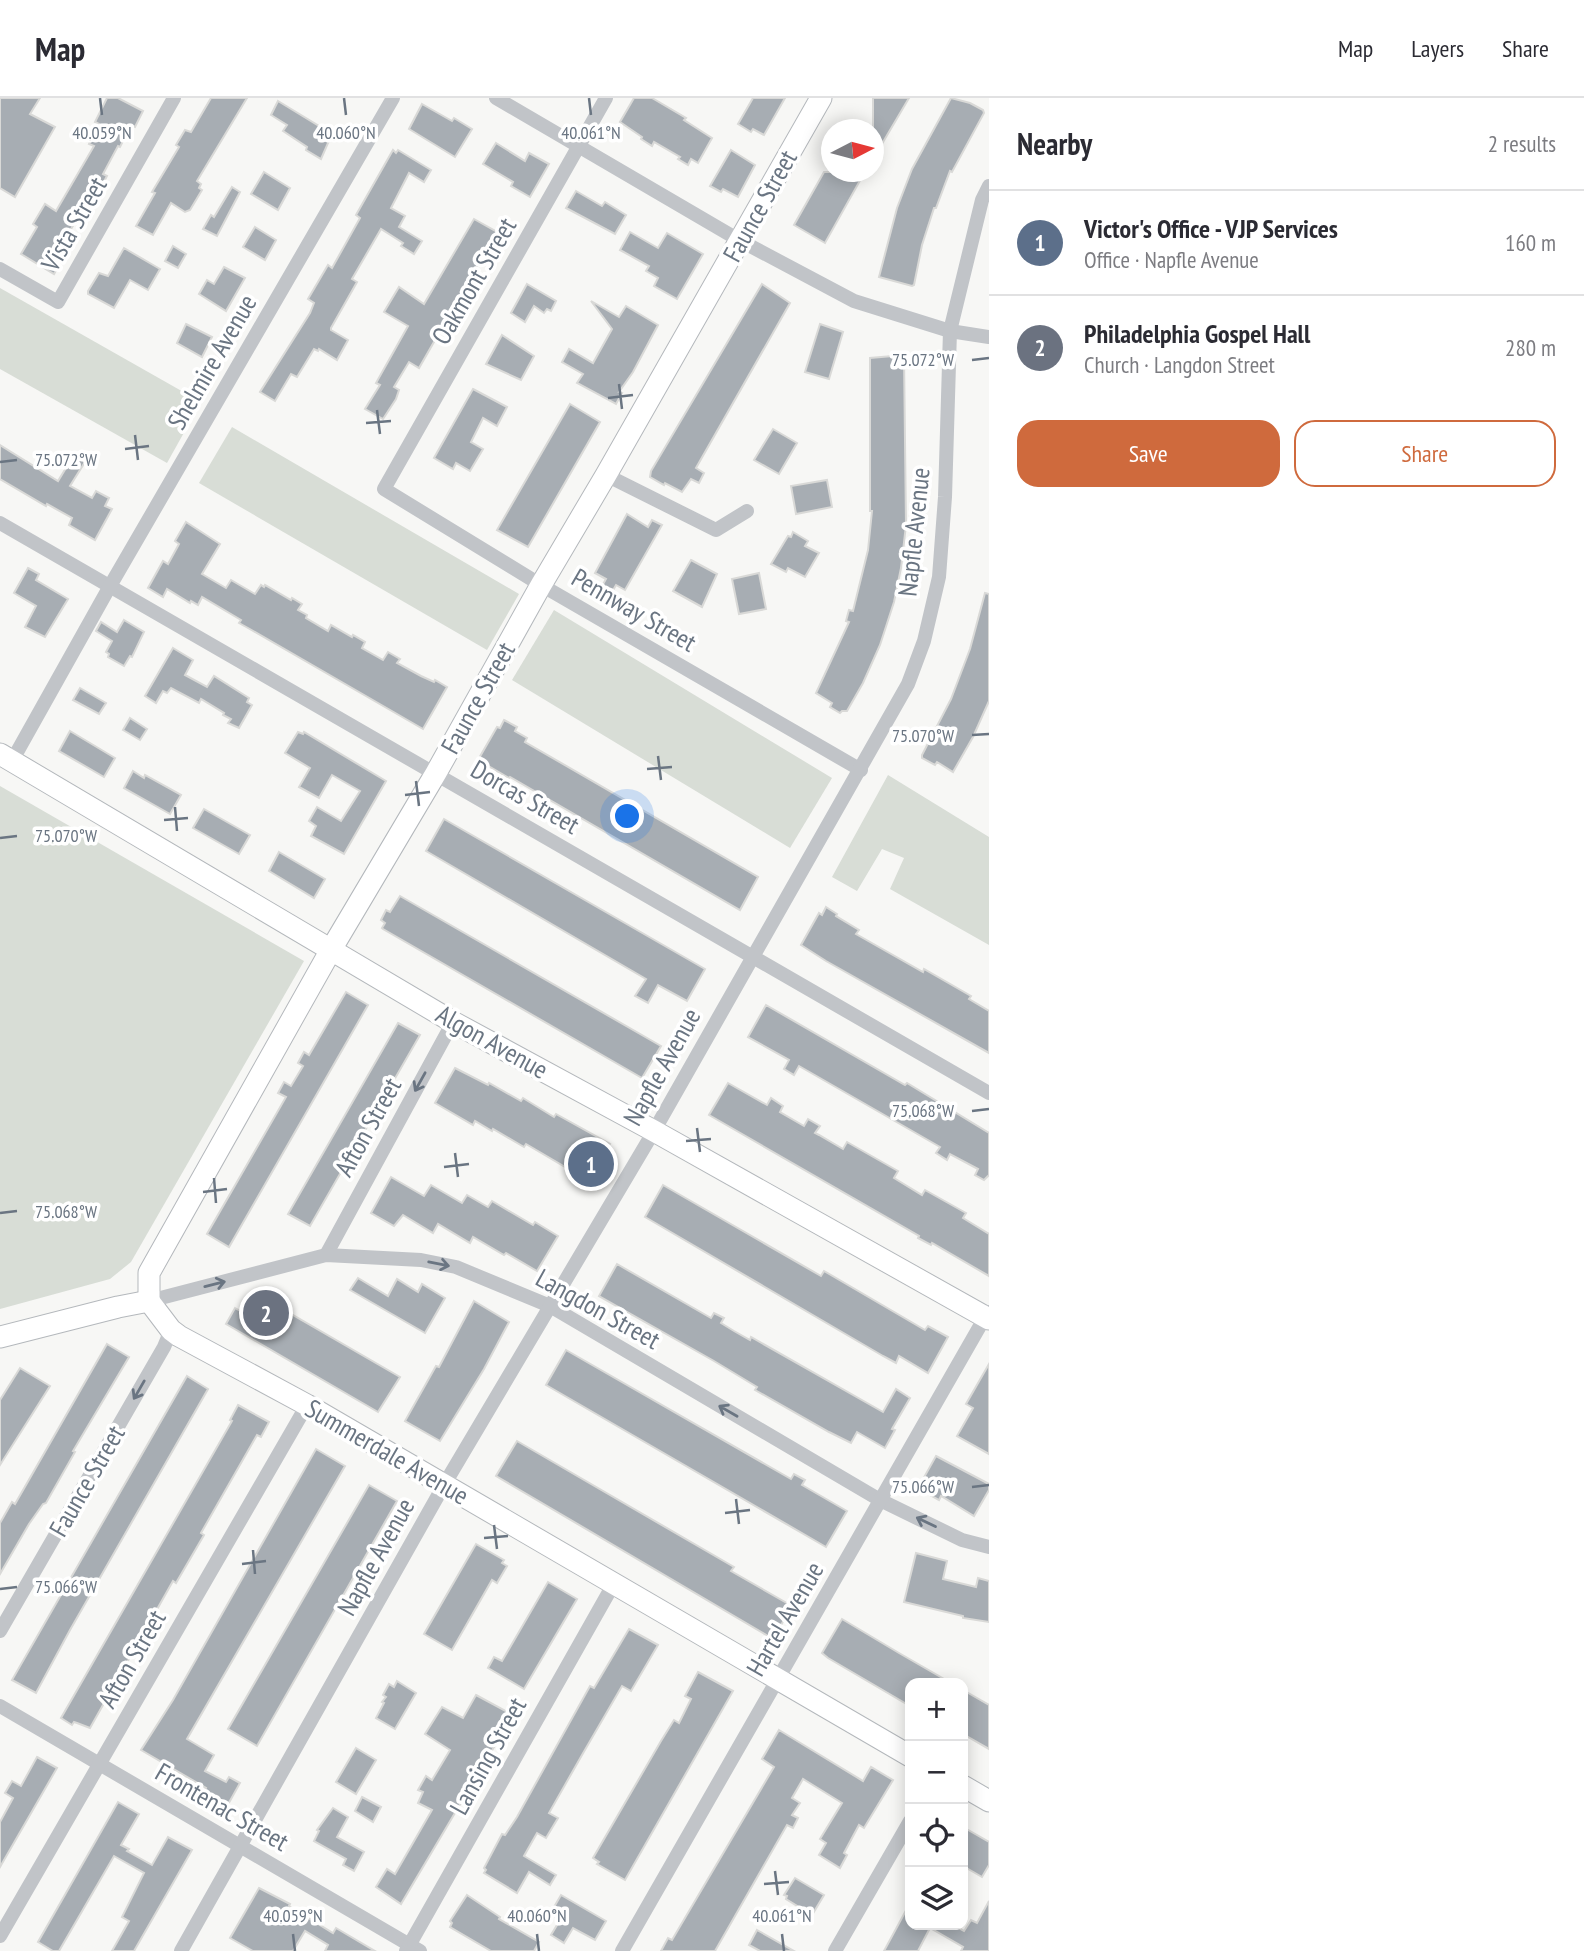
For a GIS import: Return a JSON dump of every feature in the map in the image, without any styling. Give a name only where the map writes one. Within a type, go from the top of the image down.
[{"type":"street","name":"Vista Street","points":[[0,269],[58,302],[174,98]]},
{"type":"street","name":"Shelmire Avenue","points":[[6,758],[110,586],[393,98]]},
{"type":"street","points":[[496,98],[739,240],[854,301],[950,331],[989,337]]},
{"type":"street","name":"Oakmont Street","points":[[384,489],[606,98]]},
{"type":"street","name":"Faunce Street","points":[[149,1301],[149,1273],[332,948],[436,774],[541,584],[821,98]]},
{"type":"street","name":"Napfle Avenue","points":[[181,1951],[444,1485],[654,1130],[908,684],[924,641],[939,578],[945,497],[950,331],[982,200],[989,186]]},
{"type":"street","points":[[606,475],[716,530],[747,511]]},
{"type":"street","name":"Pennway Street","points":[[384,489],[541,584],[861,770]]},
{"type":"street","name":"Dorcas Street","points":[[0,523],[989,1093]]},
{"type":"street","name":"Algon Avenue","points":[[6,758],[332,948],[453,1022],[654,1130],[988,1316]]},
{"type":"street","name":"Afton Street","points":[[326,1255],[453,1022]]},
{"type":"street","name":"Langdon Street","points":[[149,1301],[326,1255],[421,1260],[456,1267],[550,1307],[880,1500],[962,1539],[989,1547]]},
{"type":"street","points":[[0,1337],[149,1301]]},
{"type":"street","name":"Summerdale Avenue","points":[[149,1301],[170,1330],[307,1405],[905,1753]]},
{"type":"street","name":"Hartel Avenue","points":[[622,1951],[988,1316]]},
{"type":"street","name":"Faunce Street","points":[[0,1632],[164,1348],[170,1330]]},
{"type":"street","name":"Afton Street","points":[[0,1936],[307,1405]]},
{"type":"street","name":"Lansing Street","points":[[412,1949],[613,1585]]},
{"type":"street","name":"Frontenac Street","points":[[0,1706],[412,1949]]},
{"type":"street","points":[[968,1789],[989,1801]]},
{"type":"street","points":[[835,1951],[905,1830]]},
{"type":"shaded area","points":[[0,288],[201,402],[167,463],[0,369]]},
{"type":"shaded area","points":[[232,427],[519,594],[487,650],[199,483]]},
{"type":"shaded area","points":[[554,610],[832,778],[790,848],[512,680]]},
{"type":"shaded area","points":[[888,775],[989,837],[989,945],[890,889],[904,858],[882,849],[857,891],[832,877]]},
{"type":"shaded area","points":[[0,786],[304,961],[131,1262],[110,1279],[0,1309]]},
{"type":"building","points":[[0,98],[40,98],[30,114],[55,127],[15,197],[0,188]]},
{"type":"building","points":[[107,98],[118,98],[143,111],[135,127],[131,125],[120,147],[118,146],[103,174],[107,176],[100,189],[96,187],[58,251],[65,255],[54,274],[21,254],[37,227],[33,224],[45,204],[56,211],[94,146],[89,144],[99,124],[95,122]]},
{"type":"building","points":[[211,98],[247,98],[197,181],[202,190],[190,210],[185,212],[171,203],[153,235],[136,226],[155,193],[152,192],[179,147],[176,145],[185,130],[191,132]]},
{"type":"building","points":[[634,98],[652,98],[686,118],[684,120],[712,138],[698,163],[691,159],[688,165],[678,159],[680,157],[654,142],[652,146],[620,122]]},
{"type":"building","points":[[753,98],[785,98],[764,135],[753,129],[751,132],[738,124]]},
{"type":"building","points":[[873,98],[909,98],[884,140],[884,119],[873,119]]},
{"type":"building","points":[[951,98],[970,103],[984,113],[952,172],[950,171],[934,208],[922,245],[914,285],[879,277],[897,208],[912,169]]},
{"type":"building","points":[[278,101],[332,134],[321,159],[283,131],[287,125],[271,115]]},
{"type":"building","points":[[422,104],[472,129],[455,157],[409,129]]},
{"type":"building","points":[[496,143],[525,161],[529,153],[549,164],[530,197],[511,186],[513,182],[483,164]]},
{"type":"building","points":[[393,150],[396,153],[398,150],[431,170],[424,182],[409,173],[391,208],[405,216],[399,227],[422,241],[414,254],[401,246],[403,243],[381,229],[352,279],[357,282],[331,328],[348,340],[337,360],[319,349],[314,349],[297,377],[291,374],[275,401],[260,392],[310,313],[314,303],[308,299],[328,265],[332,268],[360,218],[356,215]]},
{"type":"building","points":[[731,150],[755,165],[738,197],[710,186]]},
{"type":"building","points":[[264,172],[290,188],[278,210],[251,194]]},
{"type":"building","points":[[821,177],[821,182],[859,182],[825,243],[794,225]]},
{"type":"building","points":[[232,187],[240,192],[217,236],[203,229],[211,215],[214,217]]},
{"type":"building","points":[[576,191],[602,206],[605,202],[626,215],[615,234],[566,208]]},
{"type":"building","points":[[474,219],[497,232],[419,368],[409,362],[394,387],[399,390],[396,399],[383,419],[365,409],[380,385],[376,383],[408,326],[384,312],[399,287],[424,304]]},
{"type":"building","points":[[255,227],[276,240],[265,260],[243,247]]},
{"type":"building","points":[[630,232],[658,248],[667,233],[703,254],[677,299],[654,286],[658,278],[646,271],[649,266],[620,250]]},
{"type":"building","points":[[173,246],[186,254],[178,268],[165,261]]},
{"type":"building","points":[[124,248],[160,269],[148,290],[130,280],[114,308],[88,294],[88,291],[99,273],[108,276]]},
{"type":"building","points":[[224,267],[245,278],[226,311],[199,294],[207,280],[214,284]]},
{"type":"building","points":[[527,284],[556,301],[551,311],[547,309],[544,313],[534,306],[525,322],[511,313]]},
{"type":"building","points":[[762,284],[790,303],[696,468],[704,473],[699,483],[691,479],[682,492],[665,483],[664,485],[650,477],[651,471]]},
{"type":"building","points":[[591,301],[619,317],[626,306],[658,325],[619,392],[622,393],[616,404],[577,383],[583,374],[562,362],[569,349],[593,363],[612,329]]},
{"type":"building","points":[[186,324],[212,337],[202,357],[177,343]]},
{"type":"building","points":[[820,324],[843,332],[829,379],[805,372]]},
{"type":"building","points":[[502,335],[534,356],[521,380],[486,364]]},
{"type":"building","points":[[904,355],[906,525],[901,568],[894,602],[880,645],[847,711],[840,713],[830,707],[832,703],[816,693],[849,622],[846,621],[849,610],[853,611],[868,550],[872,511],[870,358]]},
{"type":"building","points":[[473,389],[507,407],[497,426],[483,418],[471,442],[483,449],[470,471],[456,463],[453,469],[434,458]]},
{"type":"building","points":[[570,404],[600,422],[528,547],[497,530]]},
{"type":"building","points":[[773,429],[797,443],[779,474],[754,460]]},
{"type":"building","points":[[0,445],[58,481],[74,455],[85,462],[70,486],[92,498],[96,491],[109,498],[105,506],[112,509],[95,540],[69,525],[72,518],[0,479]]},
{"type":"building","points":[[827,480],[832,507],[796,514],[791,486]]},
{"type":"building","points":[[627,514],[648,527],[652,520],[662,525],[625,590],[616,585],[612,592],[602,586],[606,579],[595,573]]},
{"type":"building","points":[[186,522],[220,544],[202,574],[226,588],[231,580],[255,594],[261,585],[265,585],[302,604],[298,610],[328,631],[331,625],[352,637],[353,635],[365,642],[362,648],[383,660],[388,652],[400,659],[397,663],[447,687],[423,729],[239,623],[241,620],[202,597],[198,605],[167,589],[163,597],[148,588],[163,561],[168,564],[179,544],[175,541]]},
{"type":"building","points":[[793,532],[808,541],[805,546],[819,553],[805,577],[788,568],[786,572],[771,564]]},
{"type":"building","points":[[691,560],[717,574],[702,607],[673,591]]},
{"type":"building","points":[[28,568],[39,574],[36,580],[68,599],[45,637],[25,627],[36,606],[14,593]]},
{"type":"building","points":[[759,573],[766,609],[739,614],[732,579]]},
{"type":"building","points":[[985,593],[989,594],[989,701],[953,772],[937,762],[935,765],[922,758],[922,755],[951,699],[970,649]]},
{"type":"building","points":[[124,620],[144,632],[132,657],[130,656],[124,666],[108,657],[106,652],[112,641],[96,631],[101,622],[117,632]]},
{"type":"building","points":[[173,648],[193,660],[185,675],[207,687],[214,676],[249,698],[247,702],[252,705],[239,728],[228,723],[231,719],[223,715],[224,713],[201,699],[199,703],[171,688],[167,693],[163,691],[156,703],[145,696]]},
{"type":"building","points":[[80,688],[106,703],[99,714],[73,700]]},
{"type":"building","points":[[130,718],[147,729],[140,740],[123,730]]},
{"type":"building","points":[[504,720],[517,727],[515,731],[527,738],[525,742],[758,877],[740,910],[478,760]]},
{"type":"building","points":[[70,731],[115,758],[104,777],[59,751]]},
{"type":"building","points":[[298,732],[304,732],[386,781],[344,854],[311,836],[316,826],[309,821],[317,807],[341,821],[360,791],[332,775],[319,798],[299,787],[310,768],[285,753]]},
{"type":"building","points":[[133,771],[181,795],[170,814],[124,788]]},
{"type":"building","points":[[204,809],[250,835],[239,854],[193,828]]},
{"type":"building","points":[[444,819],[705,969],[687,1001],[658,985],[648,1003],[635,996],[646,979],[426,851]]},
{"type":"building","points":[[279,852],[325,879],[314,898],[269,871]]},
{"type":"building","points":[[400,896],[661,1046],[642,1078],[383,929],[385,923],[381,920],[386,910],[390,912]]},
{"type":"building","points":[[826,907],[859,930],[856,934],[971,996],[969,999],[989,1011],[989,1053],[801,945],[819,913],[822,915]]},
{"type":"building","points":[[346,992],[368,1005],[229,1247],[207,1234],[286,1097],[278,1093],[284,1082],[291,1086],[303,1066],[298,1063],[304,1052],[309,1055]]},
{"type":"building","points":[[766,1005],[905,1085],[907,1083],[989,1133],[989,1175],[984,1180],[975,1175],[978,1169],[950,1154],[947,1160],[936,1153],[940,1147],[799,1066],[794,1075],[784,1069],[789,1060],[748,1037]]},
{"type":"building","points":[[398,1023],[420,1035],[310,1226],[288,1214]]},
{"type":"building","points":[[455,1068],[521,1101],[523,1098],[554,1117],[556,1114],[610,1144],[589,1181],[526,1144],[524,1147],[475,1121],[473,1125],[435,1103]]},
{"type":"building","points":[[728,1083],[767,1105],[771,1098],[783,1106],[780,1112],[804,1126],[808,1119],[820,1126],[815,1133],[843,1149],[847,1142],[898,1171],[894,1178],[922,1195],[925,1190],[966,1213],[963,1218],[989,1234],[989,1276],[932,1243],[931,1245],[918,1238],[919,1236],[709,1115]]},
{"type":"building","points":[[391,1177],[424,1196],[431,1185],[462,1203],[467,1195],[488,1207],[492,1201],[558,1236],[537,1271],[473,1237],[470,1243],[438,1224],[433,1233],[403,1215],[394,1226],[371,1213]]},
{"type":"building","points":[[663,1185],[821,1276],[824,1271],[925,1330],[928,1326],[948,1337],[928,1373],[899,1356],[896,1363],[883,1356],[645,1217]]},
{"type":"building","points":[[617,1264],[711,1318],[714,1313],[724,1318],[721,1323],[734,1331],[750,1340],[751,1337],[883,1412],[896,1389],[910,1398],[892,1429],[895,1430],[885,1448],[857,1432],[851,1443],[829,1432],[755,1390],[757,1387],[714,1361],[599,1296]]},
{"type":"building","points":[[358,1278],[388,1296],[397,1279],[418,1292],[422,1284],[445,1298],[425,1333],[350,1290]]},
{"type":"building","points":[[269,1291],[285,1300],[281,1308],[400,1377],[378,1412],[226,1324],[235,1308],[251,1317]]},
{"type":"building","points":[[474,1301],[509,1322],[440,1441],[405,1421],[436,1366],[439,1367]]},
{"type":"building","points":[[107,1344],[129,1357],[73,1451],[75,1452],[46,1503],[29,1524],[0,1574],[0,1523],[12,1502],[15,1504]]},
{"type":"building","points":[[566,1350],[791,1479],[794,1474],[805,1480],[802,1485],[847,1511],[826,1547],[546,1385]]},
{"type":"building","points":[[989,1364],[989,1454],[957,1436],[973,1408],[966,1404]]},
{"type":"building","points":[[20,1368],[50,1386],[0,1465],[0,1400]]},
{"type":"building","points":[[187,1376],[208,1389],[36,1693],[12,1680]]},
{"type":"building","points":[[238,1405],[269,1422],[261,1437],[257,1435],[201,1533],[204,1535],[176,1583],[173,1581],[90,1728],[74,1722],[72,1725],[61,1718],[232,1421],[230,1420]]},
{"type":"building","points":[[517,1441],[734,1567],[731,1571],[792,1606],[773,1639],[496,1476]]},
{"type":"building","points":[[316,1449],[345,1466],[187,1739],[214,1755],[205,1771],[226,1782],[229,1777],[240,1783],[226,1808],[203,1794],[206,1788],[141,1750],[173,1700]]},
{"type":"building","points":[[936,1456],[989,1484],[989,1490],[974,1516],[941,1496],[939,1500],[918,1488]]},
{"type":"building","points":[[369,1485],[397,1501],[257,1746],[228,1729]]},
{"type":"building","points":[[476,1544],[504,1560],[502,1563],[507,1566],[497,1583],[492,1580],[452,1650],[424,1634]]},
{"type":"building","points":[[916,1553],[947,1561],[943,1579],[976,1587],[978,1578],[989,1581],[989,1622],[904,1602]]},
{"type":"building","points":[[548,1582],[577,1599],[524,1689],[488,1668],[494,1657],[502,1661]]},
{"type":"building","points":[[842,1619],[942,1678],[905,1678],[905,1703],[822,1653]]},
{"type":"building","points":[[629,1629],[658,1645],[631,1691],[622,1686],[549,1813],[558,1818],[546,1838],[537,1833],[524,1856],[556,1875],[550,1885],[529,1872],[517,1893],[484,1873],[484,1868],[502,1834],[505,1835],[517,1817],[590,1686],[594,1688]]},
{"type":"building","points":[[698,1672],[733,1691],[625,1880],[597,1864],[599,1862],[593,1858],[674,1720],[679,1723],[691,1699],[685,1696]]},
{"type":"building","points":[[397,1681],[416,1693],[395,1729],[376,1718],[384,1703],[382,1702],[386,1697],[383,1695],[389,1684],[394,1687]]},
{"type":"building","points":[[968,1693],[989,1705],[989,1749],[968,1737]]},
{"type":"building","points":[[476,1695],[513,1715],[401,1904],[376,1887],[387,1869],[395,1874],[432,1810],[418,1803],[423,1792],[418,1790],[426,1776],[432,1780],[450,1750],[425,1734],[442,1707],[463,1718]]},
{"type":"building","points":[[779,1730],[863,1781],[871,1767],[893,1780],[864,1828],[859,1825],[844,1853],[847,1855],[840,1868],[819,1855],[826,1843],[820,1839],[842,1803],[803,1779],[792,1798],[800,1803],[792,1815],[798,1818],[793,1828],[787,1825],[715,1951],[661,1951],[668,1938],[672,1940],[774,1767],[762,1759]]},
{"type":"building","points":[[356,1748],[376,1760],[356,1794],[336,1782]]},
{"type":"building","points":[[37,1757],[57,1768],[0,1867],[0,1822],[13,1798],[5,1793],[12,1781],[21,1786]]},
{"type":"building","points":[[362,1797],[381,1807],[373,1822],[355,1811]]},
{"type":"building","points":[[118,1802],[139,1814],[121,1845],[129,1849],[127,1851],[152,1865],[168,1837],[192,1850],[134,1951],[112,1951],[129,1921],[122,1917],[144,1873],[114,1856],[59,1951],[53,1951],[38,1942]]},
{"type":"building","points":[[333,1808],[348,1817],[337,1837],[364,1852],[354,1871],[343,1865],[346,1859],[314,1841],[319,1831],[317,1830]]},
{"type":"building","points":[[968,1830],[989,1842],[989,1865],[982,1877],[968,1869]]},
{"type":"building","points":[[795,1878],[824,1895],[812,1915],[784,1895]]},
{"type":"building","points":[[259,1888],[290,1904],[289,1906],[333,1933],[336,1928],[375,1951],[325,1951],[328,1945],[305,1931],[293,1951],[253,1951],[230,1938]]},
{"type":"building","points":[[467,1895],[500,1917],[499,1919],[539,1942],[534,1951],[491,1951],[450,1927],[450,1921]]},
{"type":"building","points":[[561,1895],[606,1921],[595,1940],[573,1928],[564,1943],[551,1935],[560,1920],[550,1914]]},
{"type":"building","points":[[989,1901],[989,1951],[961,1951],[963,1947],[933,1930],[964,1931],[968,1930],[971,1920],[977,1923]]},
{"type":"building","points":[[905,1912],[905,1930],[929,1930],[918,1951],[884,1951]]},
{"type":"building","points":[[757,1930],[794,1951],[760,1951],[749,1945]]},
{"type":"place","name":"Victor's Office - VJP Services","points":[[591,1164]]},
{"type":"place","name":"Philadelphia Gospel Hall","points":[[266,1313]]}]
